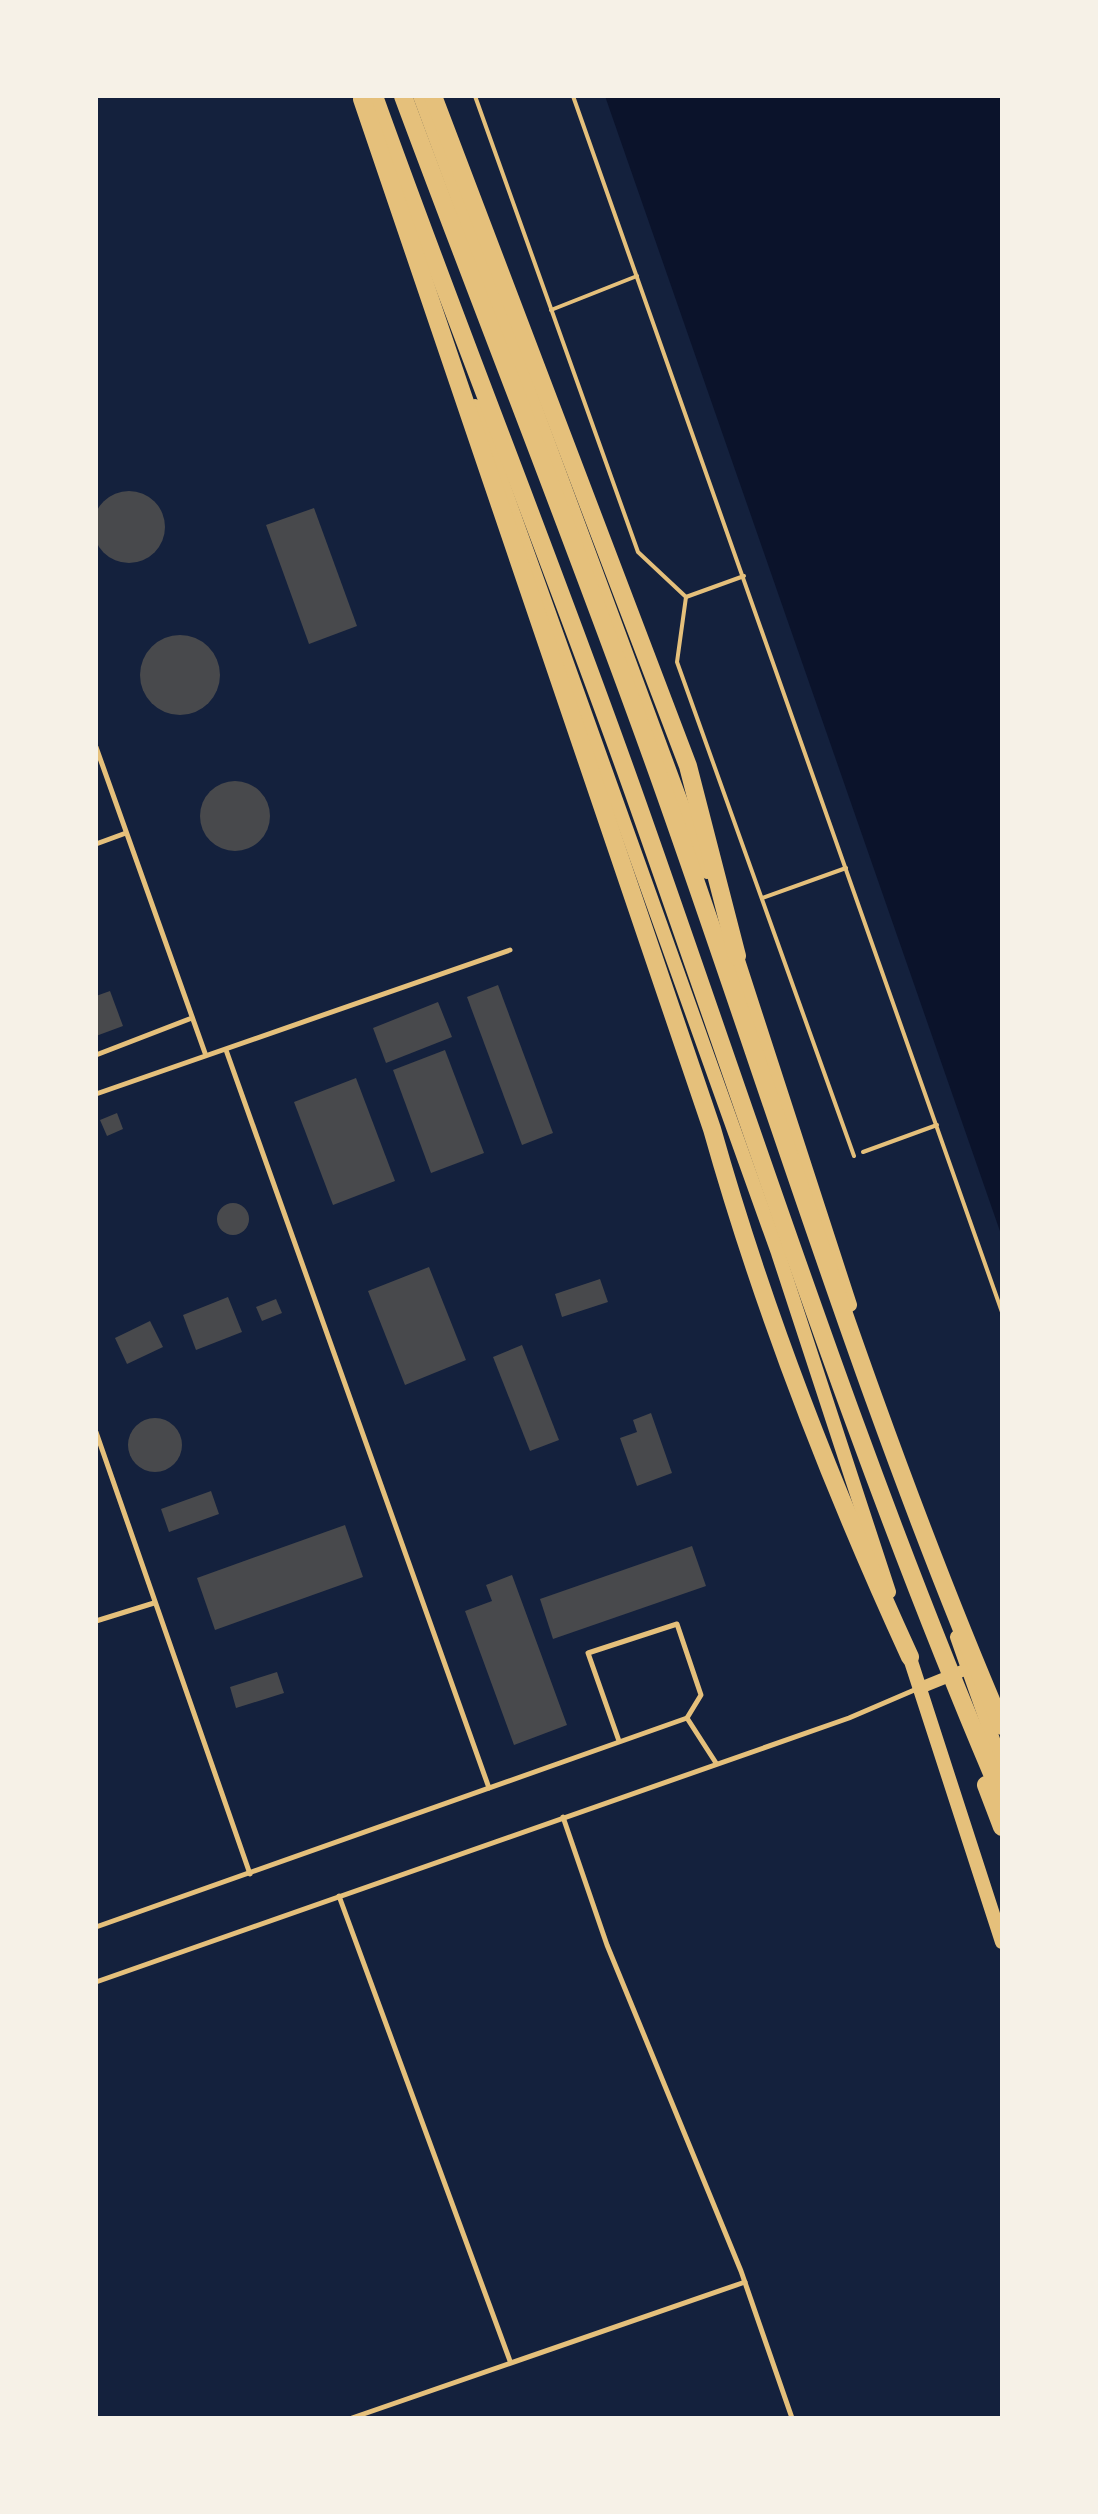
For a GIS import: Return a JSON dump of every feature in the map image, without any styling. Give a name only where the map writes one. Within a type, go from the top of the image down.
[{"type":"highway","points":[[361,96],[782,1344],[862,1554],[910,1657]]},
{"type":"highway","points":[[374,96],[631,785],[1002,1827]]},
{"type":"highway","points":[[403,96],[658,773],[792,1167],[900,1464],[1002,1726]]},
{"type":"highway","points":[[433,96],[688,766],[737,956]]},
{"type":"highway","points":[[955,1688],[1002,1797]]},
{"type":"main road","points":[[355,96],[489,442],[768,1224],[1002,1942]]},
{"type":"main road","points":[[420,96],[737,956],[967,1669],[1002,1765]]},
{"type":"street","points":[[920,1688],[967,1669]]},
{"type":"lane","points":[[96,747],[205,1053]]},
{"type":"lane","points":[[96,844],[126,833]]},
{"type":"lane","points":[[96,1094],[205,1053],[226,1050],[347,1004],[510,950]]},
{"type":"lane","points":[[96,1055],[192,1018]]},
{"type":"lane","points":[[226,1050],[489,1788]]},
{"type":"lane","points":[[96,1432],[250,1874]]},
{"type":"lane","points":[[96,1621],[154,1603]]},
{"type":"lane","points":[[96,1927],[687,1718],[701,1695],[677,1624],[588,1653],[619,1741]]},
{"type":"lane","points":[[96,1982],[849,1718],[920,1688]]},
{"type":"lane","points":[[687,1718],[716,1763]]},
{"type":"lane","points":[[563,1817],[607,1945],[745,2282],[792,2418]]},
{"type":"lane","points":[[339,1896],[510,2361]]},
{"type":"lane","points":[[352,2418],[745,2282]]},
{"type":"path","points":[[475,96],[638,552],[686,597]]},
{"type":"path","points":[[573,96],[1002,1312]]},
{"type":"path","points":[[551,310],[637,276]]},
{"type":"path","points":[[686,597],[744,576]]},
{"type":"path","points":[[686,597],[677,662],[854,1156]]},
{"type":"path","points":[[762,898],[846,868]]},
{"type":"path","points":[[863,1152],[937,1125]]},
{"type":"water","points":[[605,96],[1002,96],[1002,1237]]},
{"type":"building","points":[[129,491],[149,497],[159,507],[165,527],[159,547],[149,557],[129,563],[109,557],[99,547],[93,527],[99,507],[109,497]]},
{"type":"building","points":[[314,508],[357,626],[309,644],[266,525]]},
{"type":"building","points":[[172,635],[188,635],[209,646],[220,667],[220,683],[209,704],[188,715],[172,715],[158,709],[146,697],[140,683],[140,667],[146,653],[158,641]]},
{"type":"building","points":[[242,781],[264,796],[270,816],[268,830],[260,841],[249,849],[228,851],[210,841],[202,830],[200,809],[210,791],[221,783]]},
{"type":"building","points":[[498,985],[553,1133],[522,1145],[467,997]]},
{"type":"building","points":[[110,991],[123,1026],[96,1036],[96,996]]},
{"type":"building","points":[[438,1002],[452,1037],[386,1063],[373,1028]]},
{"type":"building","points":[[445,1050],[484,1153],[431,1173],[393,1070]]},
{"type":"building","points":[[356,1078],[395,1181],[333,1205],[294,1102]]},
{"type":"building","points":[[117,1113],[123,1129],[107,1136],[100,1120]]},
{"type":"building","points":[[233,1203],[245,1207],[249,1219],[245,1231],[233,1235],[221,1231],[217,1219],[221,1207]]},
{"type":"building","points":[[429,1267],[466,1360],[405,1385],[368,1291]]},
{"type":"building","points":[[600,1279],[608,1302],[562,1317],[555,1294]]},
{"type":"building","points":[[228,1297],[242,1332],[196,1350],[183,1315]]},
{"type":"building","points":[[276,1299],[282,1313],[262,1321],[256,1307]]},
{"type":"building","points":[[150,1321],[163,1347],[127,1364],[115,1338]]},
{"type":"building","points":[[522,1345],[559,1440],[530,1451],[493,1357]]},
{"type":"building","points":[[651,1413],[672,1473],[637,1486],[620,1438],[637,1432],[633,1420]]},
{"type":"building","points":[[155,1418],[174,1426],[182,1445],[174,1464],[155,1472],[136,1464],[128,1445],[136,1426]]},
{"type":"building","points":[[211,1491],[219,1514],[169,1532],[161,1509]]},
{"type":"building","points":[[345,1525],[363,1577],[215,1630],[197,1578]]},
{"type":"building","points":[[692,1546],[706,1586],[553,1639],[540,1599]]},
{"type":"building","points":[[512,1575],[567,1725],[514,1745],[465,1611],[492,1601],[486,1585]]},
{"type":"building","points":[[277,1672],[284,1693],[236,1708],[230,1687]]}]
